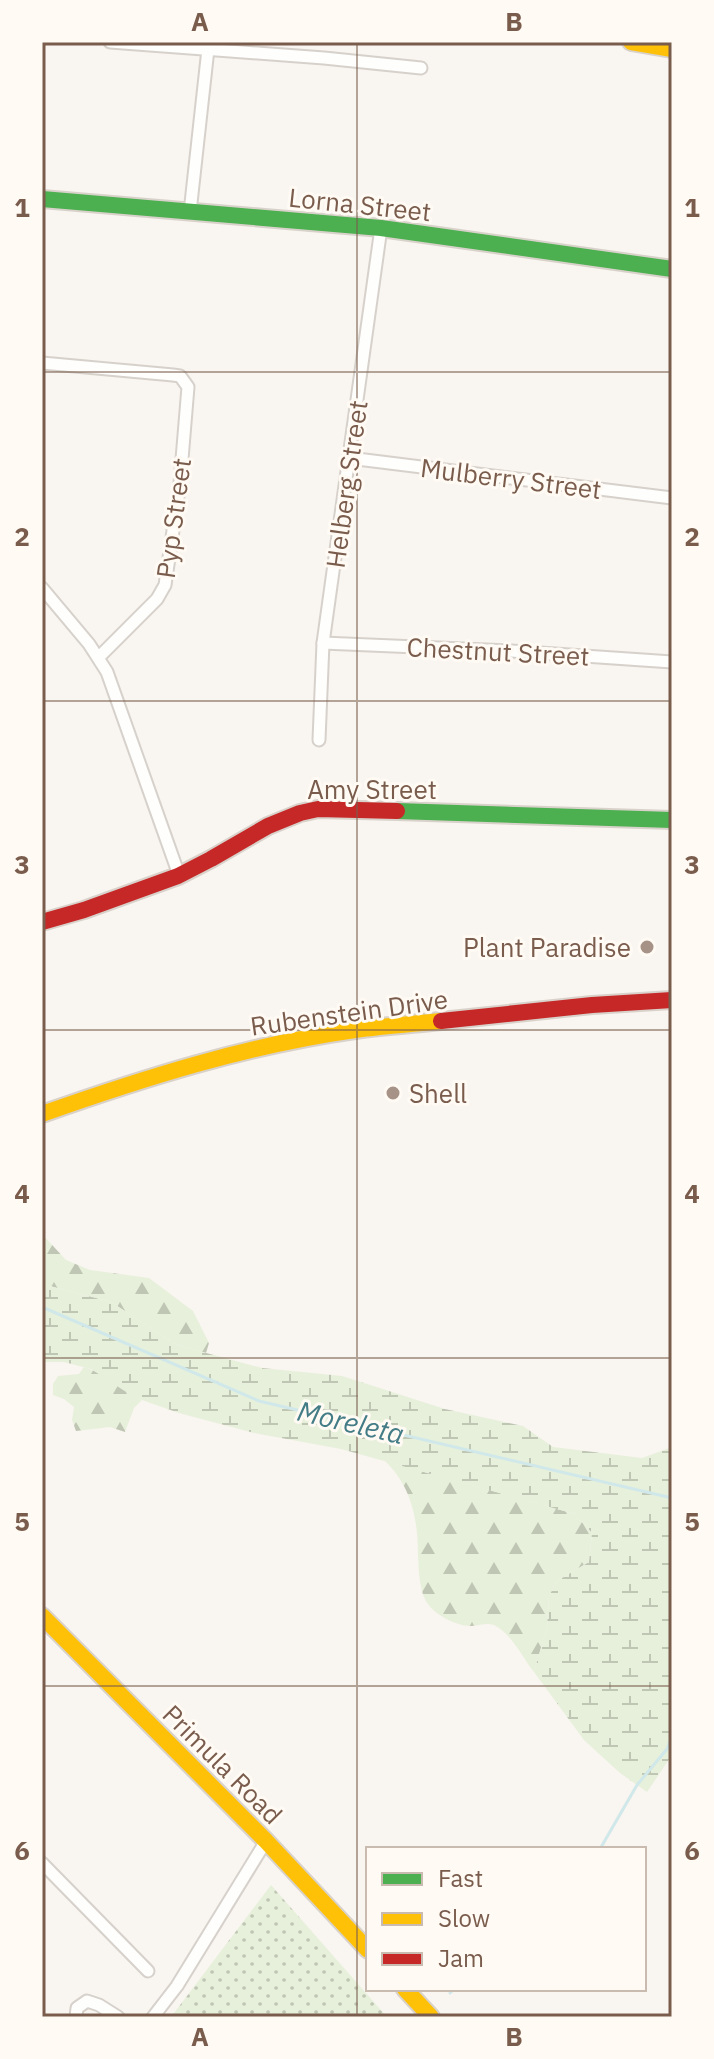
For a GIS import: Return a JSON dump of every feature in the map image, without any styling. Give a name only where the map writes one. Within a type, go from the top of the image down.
[{"type":"street","points":[[110,42],[421,68]]},
{"type":"street","points":[[638,44],[672,49]]},
{"type":"street","points":[[638,44],[672,63]]},
{"type":"street","points":[[190,212],[208,49]]},
{"type":"street","name":"Lorna Street","points":[[42,199],[381,228],[672,269]]},
{"type":"street","name":"Helberg Street","points":[[319,740],[323,643],[381,228]]},
{"type":"street","name":"Pyp Street","points":[[42,363],[180,376],[188,387],[180,483],[165,585],[157,599],[99,657]]},
{"type":"street","name":"Mulberry Street","points":[[349,458],[672,498]]},
{"type":"street","points":[[42,588],[99,657],[107,672],[179,875]]},
{"type":"street","name":"Chestnut Street","points":[[323,643],[672,662]]},
{"type":"street","name":"Amy Street","points":[[45,922],[179,875],[277,820],[318,809],[672,820]]},
{"type":"street","name":"Rubenstein Drive","points":[[42,1114],[178,1070],[253,1049],[308,1038],[356,1030],[592,1005],[672,1000]]},
{"type":"street","name":"Primula Road","points":[[42,1616],[266,1841],[366,1948]]},
{"type":"street","points":[[153,2017],[177,1986],[266,1841]]},
{"type":"street","points":[[42,1863],[148,1971]]},
{"type":"street","points":[[407,1991],[431,2017]]},
{"type":"street","points":[[76,2017],[77,2008],[87,2001],[118,2017]]},
{"type":"green space","points":[[42,1234],[66,1260],[90,1270],[149,1278],[193,1311],[209,1343],[206,1353],[177,1345],[111,1302],[42,1284]]},
{"type":"green space","points":[[42,1284],[111,1302],[177,1345],[262,1368],[342,1376],[445,1409],[523,1426],[553,1447],[642,1458],[672,1447],[672,1755],[647,1792],[620,1773],[584,1740],[534,1672],[547,1627],[549,1596],[557,1581],[589,1562],[592,1533],[575,1514],[341,1449],[254,1433],[179,1413],[142,1400],[91,1369],[64,1362],[42,1362]]},
{"type":"green space","points":[[84,1367],[142,1400],[134,1408],[125,1432],[110,1427],[76,1431],[72,1420],[74,1407],[53,1395],[53,1384],[58,1376],[79,1374]]},
{"type":"green space","points":[[385,1461],[575,1514],[592,1533],[589,1562],[557,1581],[549,1596],[547,1627],[534,1672],[511,1640],[494,1625],[459,1624],[441,1616],[428,1604],[420,1581],[412,1505],[402,1482]]},
{"type":"green space","points":[[271,1885],[387,2017],[171,2017]]},
{"type":"waterway","name":"Moreleta","points":[[42,1307],[259,1401],[672,1498]]},
{"type":"waterway","points":[[601,1847],[637,1785],[667,1749],[672,1736]]},
{"type":"traffic: fast","points":[[42,199],[381,228],[672,269]]},
{"type":"traffic: fast","points":[[397,811],[672,820]]},
{"type":"traffic: slow","points":[[631,42],[672,49]]},
{"type":"traffic: slow","points":[[42,1114],[158,1076],[275,1044],[355,1030],[441,1021]]},
{"type":"traffic: slow","points":[[42,1616],[266,1841],[366,1948]]},
{"type":"traffic: slow","points":[[407,1991],[431,2017]]},
{"type":"traffic: jam","points":[[42,922],[178,876],[268,826],[300,813],[318,809],[397,811]]},
{"type":"traffic: jam","points":[[441,1021],[672,1000]]},
{"type":"place","name":"Plant Paradise","points":[[647,947]]},
{"type":"place","name":"Shell","points":[[393,1093]]}]
